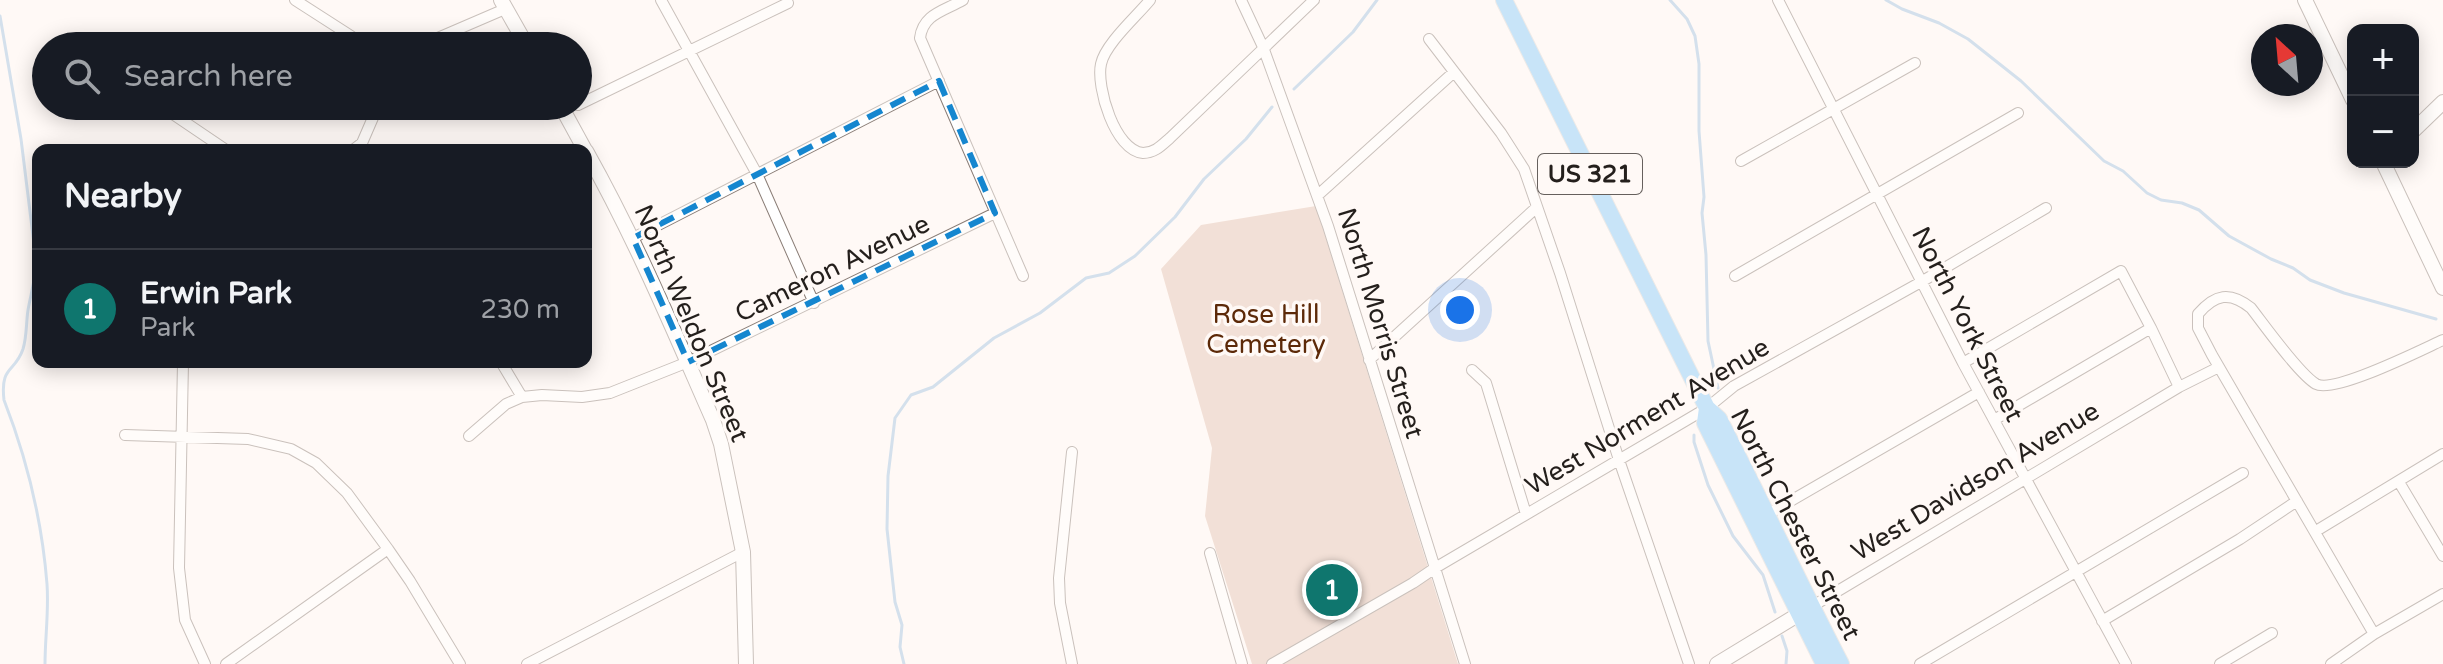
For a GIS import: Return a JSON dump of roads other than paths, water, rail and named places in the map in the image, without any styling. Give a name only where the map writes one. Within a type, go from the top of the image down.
[{"type":"main road","name":"North Chester Street","points":[[1504,0],[1707,408],[1719,419],[1768,514],[1824,664]]},
{"type":"main road","name":"North Chester Street","points":[[1707,408],[1705,423],[1806,610],[1841,664]]},
{"type":"street","points":[[295,0],[345,32]]},
{"type":"street","points":[[661,0],[757,174],[814,303]]},
{"type":"street","points":[[963,0],[929,17],[922,26],[920,38],[1023,276]]},
{"type":"street","points":[[1150,0],[1113,43],[1100,66],[1103,95],[1112,124],[1131,148],[1141,153],[1154,151],[1170,138],[1314,0]]},
{"type":"street","name":"North Morris Street","points":[[1241,0],[1263,47],[1318,195],[1465,664]]},
{"type":"street","name":"North York Street","points":[[1778,0],[1963,363],[2125,664]]},
{"type":"street","points":[[2305,0],[2351,96]]},
{"type":"street","points":[[592,97],[788,3]]},
{"type":"street","points":[[447,32],[503,4],[519,32]]},
{"type":"street","points":[[1429,39],[1518,156],[1524,169],[1689,664]]},
{"type":"street","points":[[1741,161],[1915,63]]},
{"type":"street","points":[[1318,195],[1454,72]]},
{"type":"street","points":[[633,238],[939,81]]},
{"type":"street","points":[[2419,125],[2443,102]]},
{"type":"street","points":[[1735,276],[2018,113]]},
{"type":"street","points":[[182,120],[217,144]]},
{"type":"street","points":[[363,144],[372,120]]},
{"type":"street","name":"North Weldon Street","points":[[575,120],[584,144]]},
{"type":"street","points":[[204,144],[208,138]]},
{"type":"street","name":"North Weldon Street","points":[[592,161],[633,238],[721,444],[743,552],[746,664]]},
{"type":"street","points":[[2386,168],[2443,288]]},
{"type":"street","points":[[1369,360],[1537,207]]},
{"type":"street","name":"West Norment Avenue","points":[[1272,664],[1707,408],[1734,386],[2046,208]]},
{"type":"street","name":"Cameron Avenue","points":[[522,397],[582,397],[610,393],[688,362],[995,213]]},
{"type":"street","points":[[1963,363],[2121,271],[2179,387]]},
{"type":"street","points":[[2374,634],[2219,367],[2198,328],[2198,314],[2217,297],[2236,298],[2251,308],[2303,372],[2325,387],[2345,382],[2443,340]]},
{"type":"street","points":[[1994,420],[2151,328]]},
{"type":"street","name":"West Davidson Avenue","points":[[1717,664],[2179,387],[2219,367]]},
{"type":"street","points":[[183,368],[179,568],[183,607],[190,634],[205,664]]},
{"type":"street","points":[[469,436],[506,404],[522,397],[505,368]]},
{"type":"street","points":[[1472,370],[1486,383],[1526,514]]},
{"type":"street","points":[[1768,514],[1979,392]]},
{"type":"street","points":[[125,435],[248,439],[277,445],[304,456],[337,482],[388,549],[460,664]]},
{"type":"street","points":[[1072,452],[1059,578],[1060,603],[1072,664]]},
{"type":"street","points":[[2316,531],[2443,454]]},
{"type":"street","points":[[1920,664],[2243,473]]},
{"type":"street","points":[[2399,482],[2443,556]]},
{"type":"street","points":[[2102,621],[2240,539],[2297,501]]},
{"type":"street","points":[[226,664],[388,549]]},
{"type":"street","points":[[527,664],[743,552]]},
{"type":"street","points":[[1210,553],[1242,664]]},
{"type":"street","points":[[2331,664],[2374,634],[2443,594]]},
{"type":"street","points":[[2220,664],[2272,633]]},
{"type":"waterway","points":[[1294,89],[1353,32],[1377,0]]},
{"type":"waterway","points":[[1670,0],[1687,19],[1695,36],[1699,64],[1708,341],[1718,388]]},
{"type":"waterway","points":[[1886,0],[1968,39],[2021,81],[2104,161],[2123,171],[2147,193],[2199,210],[2229,236],[2293,268],[2310,280],[2436,319]]},
{"type":"waterway","points":[[0,16],[32,228]]},
{"type":"waterway","points":[[904,664],[900,647],[902,625],[895,602],[887,529],[888,476],[895,418],[911,395],[933,387],[994,338],[1040,313],[1086,278],[1109,273],[1135,256],[1175,217],[1204,179],[1246,139],[1272,107]]},
{"type":"waterway","points":[[32,289],[24,344],[20,357],[6,375],[3,389],[26,468],[45,560],[45,664]]},
{"type":"waterway","points":[[1694,435],[1708,485],[1733,536],[1763,575],[1775,612]]},
{"type":"waterway","points":[[1782,636],[1787,651],[1786,664]]},
{"type":"place","name":"Erwin Park","points":[[1332,590]]},
{"type":"park label","name":"Rose Hill Cemetery","points":[[1266,329]]}]
